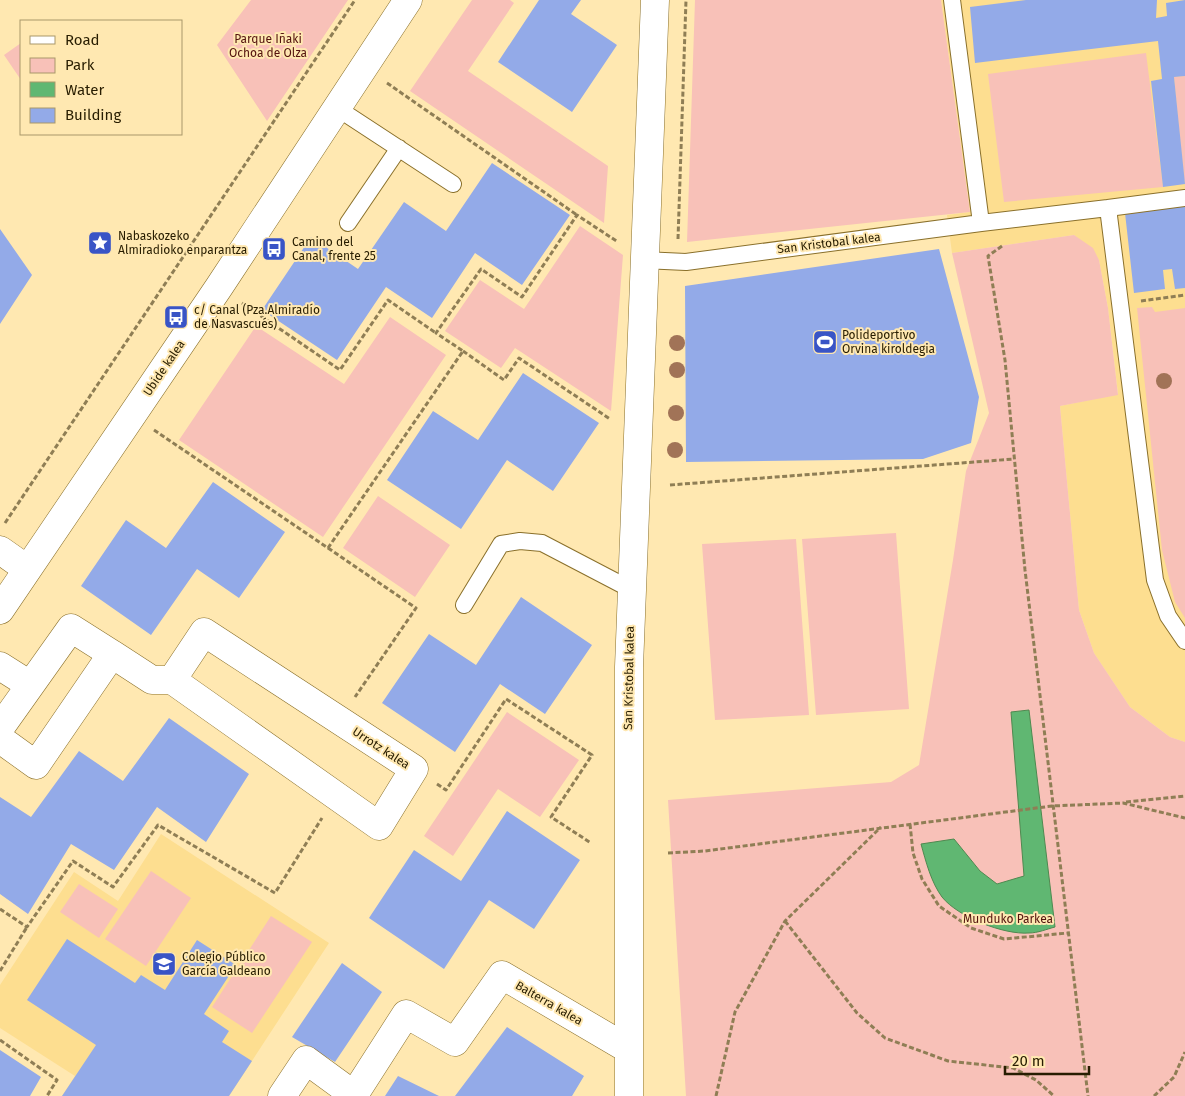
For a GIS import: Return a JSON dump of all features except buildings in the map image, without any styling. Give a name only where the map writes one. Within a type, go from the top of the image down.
[{"type":"street","name":"Ubide kalea","points":[[0,610],[219,287],[408,0]]},
{"type":"street","name":"San Kristobal kalea","points":[[629,1096],[628,812],[632,590],[654,0]]},
{"type":"street","points":[[2,537],[27,569]]},
{"type":"street","name":"Urrotz kalea","points":[[0,728],[71,628],[152,680],[172,680],[379,826],[414,770],[204,632],[172,680]]},
{"type":"street","points":[[0,739],[36,764],[112,654]]},
{"type":"street","points":[[0,666],[30,685]]},
{"type":"street","name":"Balterra kalea","points":[[282,1096],[306,1060],[354,1095],[406,1014],[455,1042],[502,975],[628,1049]]},
{"type":"lane","points":[[952,0],[981,224]]},
{"type":"lane","points":[[338,108],[453,184]]},
{"type":"lane","points":[[348,222],[399,148]]},
{"type":"lane","name":"San Kristobal kalea","points":[[643,260],[678,262],[1185,198]]},
{"type":"lane","points":[[1108,208],[1155,580],[1168,616],[1185,641]]},
{"type":"lane","points":[[464,605],[501,544],[520,541],[542,543],[632,590]]},
{"type":"path","points":[[2,537],[355,0]]},
{"type":"path","points":[[678,262],[686,0]]},
{"type":"path","points":[[364,67],[643,260]]},
{"type":"path","points":[[436,333],[480,269],[522,297],[577,215]]},
{"type":"path","points":[[1002,246],[988,256],[1005,360],[1052,806],[1088,1096]]},
{"type":"path","points":[[219,287],[340,370],[388,300],[504,380],[520,358],[637,438]]},
{"type":"path","points":[[1136,301],[1185,296]]},
{"type":"path","points":[[328,548],[462,351]]},
{"type":"path","points":[[132,415],[416,608],[339,721]]},
{"type":"path","points":[[670,485],[1014,459]]},
{"type":"path","points":[[414,770],[446,790],[506,698],[592,755],[551,817],[591,843]]},
{"type":"path","points":[[0,971],[27,927],[73,861],[113,887],[158,825],[275,893],[336,795]]},
{"type":"path","points":[[668,852],[705,851],[1014,810],[1052,806],[1123,803],[1185,796]]},
{"type":"path","points":[[1123,803],[1185,818]]},
{"type":"path","points":[[910,824],[913,853],[922,879],[939,906],[971,928],[1004,939],[1068,933]]},
{"type":"path","points":[[716,1096],[735,1012],[786,921],[881,827]]},
{"type":"path","points":[[0,909],[27,927]]},
{"type":"path","points":[[786,921],[857,1013],[885,1038],[948,1061],[1013,1068],[1036,1080],[1054,1096]]},
{"type":"path","points":[[0,1040],[58,1080],[47,1096]]},
{"type":"path","points":[[1154,1096],[1174,1077],[1185,1052]]},
{"type":"shaded area","points":[[941,0],[1185,0],[1185,742],[1170,737],[1130,707],[1094,653],[1079,610],[1060,406],[1118,394],[1108,308],[1099,260],[1074,235],[952,253],[947,215],[970,212]]},
{"type":"shaded area","name":"Colegio Público García Galdeano","points":[[161,834],[329,943],[229,1096],[62,1096],[75,1076],[0,1028],[0,985],[74,872],[118,901]]},
{"type":"green space","name":"Parque Iñaki Ochoa de Olza","points":[[251,0],[348,0],[267,121],[217,45]]},
{"type":"green space","points":[[472,0],[510,0],[514,3],[468,71],[608,166],[604,223],[410,91]]},
{"type":"green space","points":[[695,0],[941,0],[970,212],[687,242]]},
{"type":"green space","points":[[20,44],[20,79],[4,55]]},
{"type":"green space","points":[[1146,53],[1163,187],[1004,202],[988,74]]},
{"type":"green space","points":[[1185,76],[1185,180],[1184,180],[1174,77]]},
{"type":"green space","points":[[580,226],[623,255],[611,411],[515,348],[501,368],[445,331],[480,280],[524,309]]},
{"type":"green space","name":"Munduko Parkea","points":[[1074,235],[1093,248],[1099,260],[1108,308],[1118,395],[1060,406],[1079,610],[1094,653],[1130,707],[1170,737],[1185,742],[1185,1096],[686,1096],[668,800],[891,782],[919,765],[966,471],[989,413],[952,253]]},
{"type":"green space","points":[[1152,307],[1155,312],[1185,308],[1185,618],[1175,602],[1162,550],[1137,308]]},
{"type":"green space","points":[[390,317],[446,355],[323,537],[179,440],[256,326],[344,384]]},
{"type":"green space","points":[[378,496],[450,545],[415,597],[343,548]]},
{"type":"green space","points":[[896,533],[909,709],[816,715],[802,539]]},
{"type":"green space","points":[[796,539],[809,715],[715,720],[702,544]]},
{"type":"green space","points":[[507,712],[579,760],[540,817],[498,789],[453,856],[424,836]]},
{"type":"green space","points":[[151,871],[191,898],[146,966],[105,939]]},
{"type":"green space","points":[[79,884],[118,909],[99,938],[60,912]]},
{"type":"green space","points":[[271,916],[312,942],[252,1033],[212,1007]]},
{"type":"water","points":[[1029,710],[1055,927],[1036,932],[1019,933],[982,923],[970,918],[949,904],[935,885],[921,844],[954,839],[980,871],[997,884],[1024,876],[1011,712]]},
{"type":"place","name":"Nabaskozeko Almiradioko enparantza","points":[[100,243]]},
{"type":"place","name":"Camino del Canal, frente 25","points":[[274,249]]},
{"type":"place","name":"c/ Canal (Pza.Almiradío de Nasvascués)","points":[[176,317]]},
{"type":"place","name":"Polideportivo Orvina kiroldegia","points":[[825,342]]},
{"type":"place","name":"Colegio Público García Galdeano","points":[[164,964]]}]
